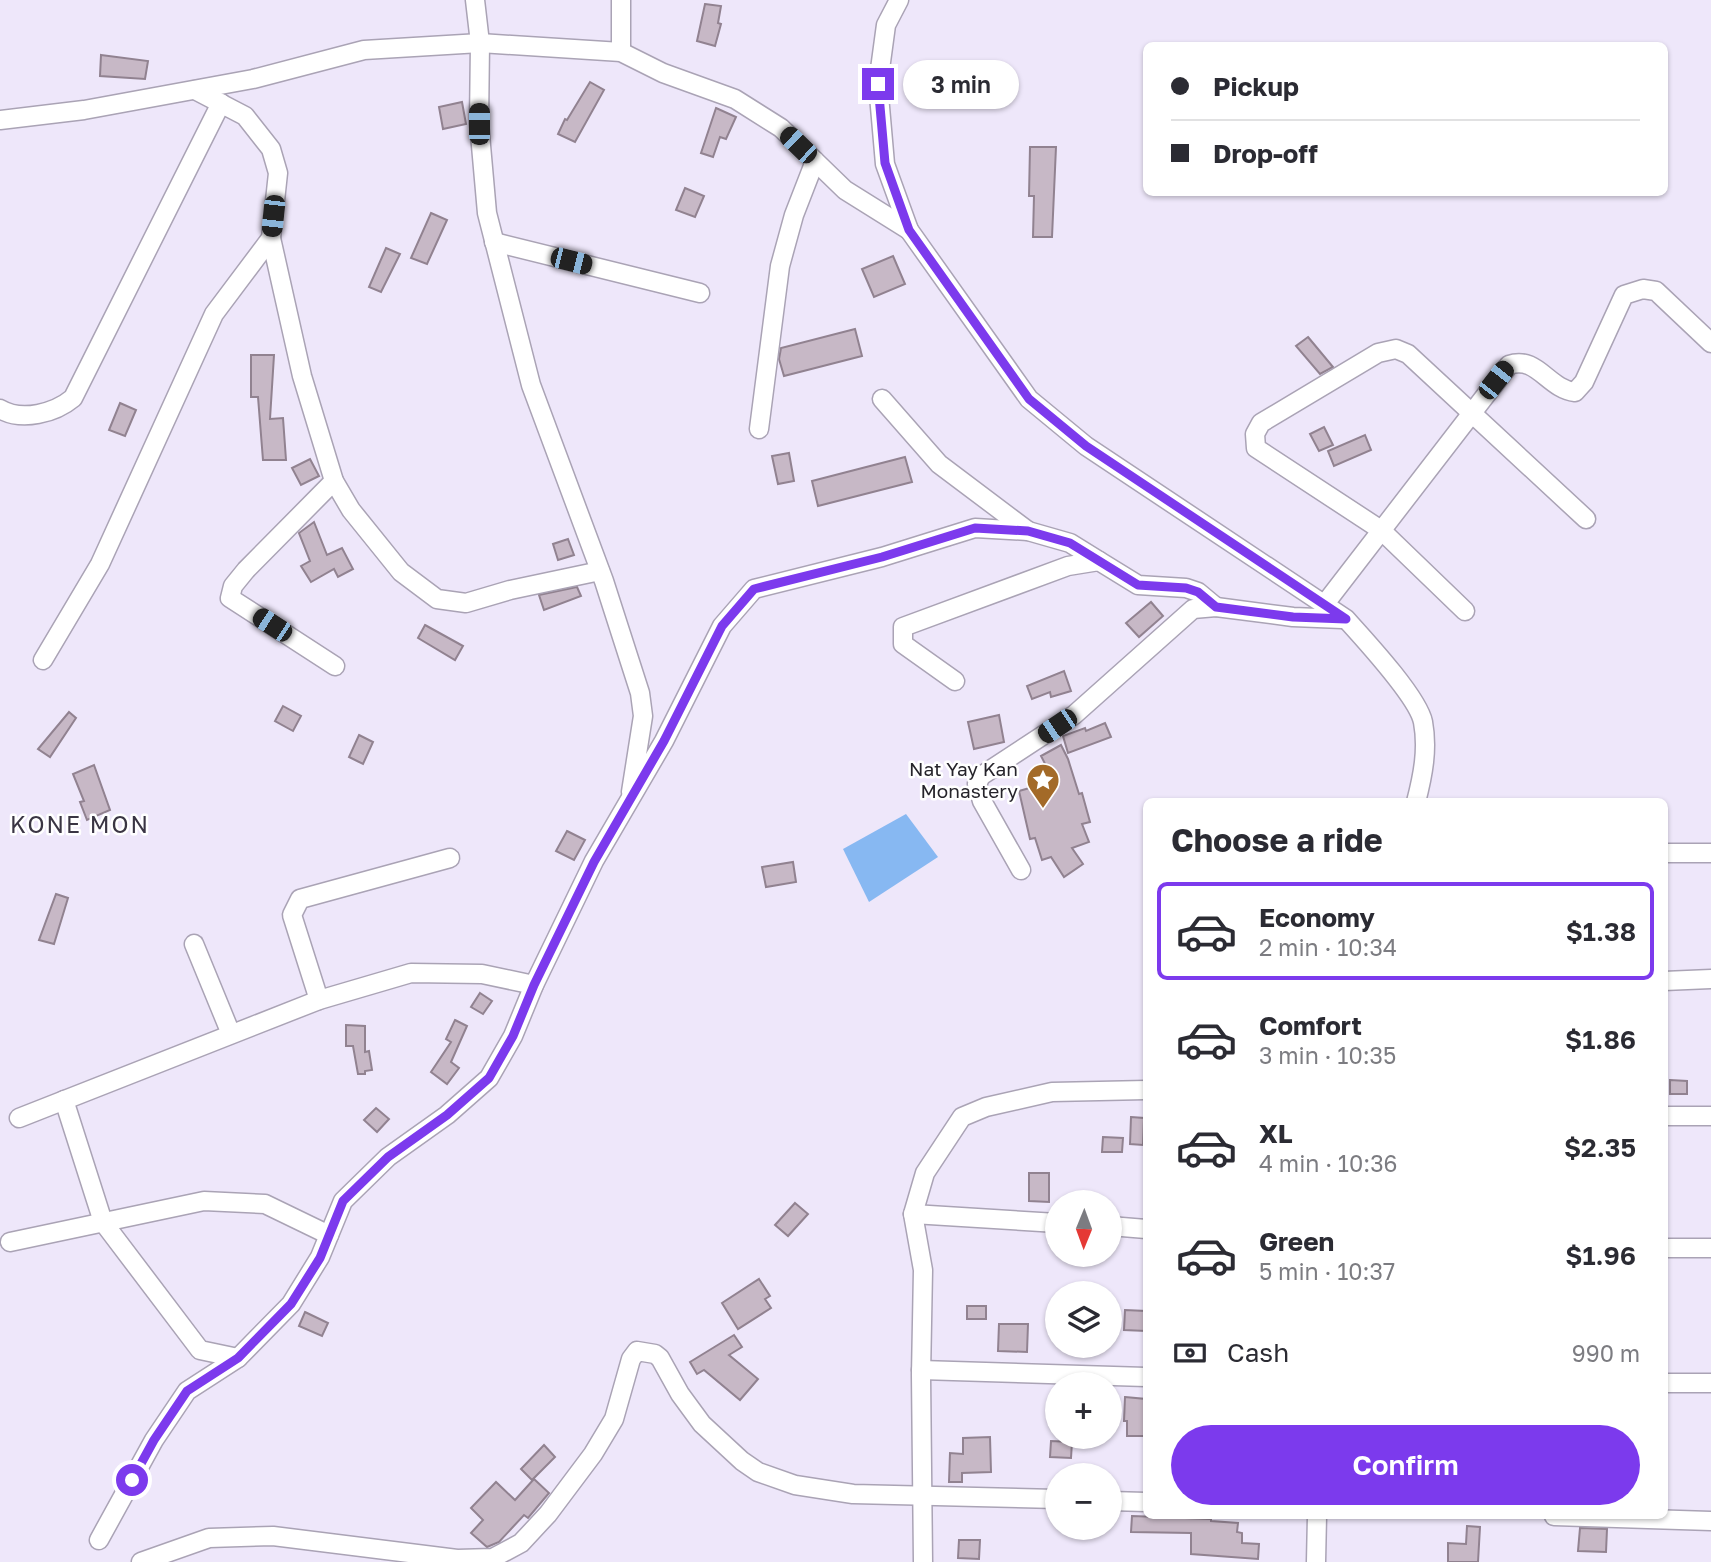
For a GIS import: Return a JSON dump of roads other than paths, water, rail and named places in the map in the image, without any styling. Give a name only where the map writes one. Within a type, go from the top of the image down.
[{"type":"street","points":[[475,0],[480,43],[479,124],[487,213],[494,243],[531,385],[600,571],[640,694],[643,716],[630,799]]},
{"type":"street","points":[[621,0],[621,51]]},
{"type":"street","points":[[899,0],[886,24],[878,84],[885,163],[909,230],[1029,399],[1086,446],[1346,619],[1378,657],[1422,719],[1424,772],[1417,798]]},
{"type":"street","points":[[0,120],[85,110],[253,79],[364,50],[480,43],[621,51],[663,73],[736,99],[781,128],[845,190],[909,230]]},
{"type":"street","points":[[195,90],[245,116],[271,149],[278,173],[271,238],[302,376],[334,481],[351,510],[401,572],[437,599],[466,604],[510,590],[600,571]]},
{"type":"street","points":[[0,408],[9,414],[32,414],[59,409],[73,398],[220,103]]},
{"type":"street","points":[[759,429],[780,266],[794,215],[815,161]]},
{"type":"street","points":[[43,660],[100,564],[214,314],[271,238]]},
{"type":"street","points":[[494,243],[700,293]]},
{"type":"street","points":[[1324,605],[1508,365],[1518,361],[1529,362],[1562,391],[1576,392],[1584,382],[1624,295],[1643,289],[1656,291],[1711,343]]},
{"type":"street","points":[[1465,611],[1381,530],[1256,448],[1255,434],[1261,422],[1378,354],[1396,349],[1408,355],[1472,412],[1586,519]]},
{"type":"street","points":[[881,399],[939,464],[1028,531]]},
{"type":"street","points":[[334,481],[246,570],[233,586],[230,598],[335,666]]},
{"type":"street","points":[[99,1540],[154,1440],[187,1391],[238,1358],[291,1304],[320,1258],[343,1201],[388,1157],[447,1115],[489,1078],[513,1036],[534,985],[594,862],[664,741],[722,626],[754,589],[882,557],[975,528],[1028,531],[1070,543],[1138,585],[1186,588],[1198,592],[1216,607]]},
{"type":"street","points":[[955,681],[903,643],[903,627],[1068,566],[1099,561]]},
{"type":"street","points":[[1021,870],[982,801],[977,784],[981,776],[1074,715],[1193,609],[1216,607],[1293,617],[1346,619]]},
{"type":"street","points":[[1668,853],[1711,853]]},
{"type":"street","points":[[319,1000],[292,915],[300,899],[450,858]]},
{"type":"street","points":[[194,944],[231,1034]]},
{"type":"street","points":[[19,1118],[319,1000],[411,973],[482,974],[534,985]]},
{"type":"street","points":[[1668,981],[1711,979]]},
{"type":"street","points":[[923,1562],[923,1270],[913,1214],[925,1173],[962,1117],[986,1107],[1052,1092],[1143,1090]]},
{"type":"street","points":[[64,1100],[103,1222],[200,1349],[238,1358]]},
{"type":"street","points":[[1668,1116],[1711,1116]]},
{"type":"street","points":[[10,1242],[204,1201],[265,1204],[329,1235]]},
{"type":"street","points":[[913,1214],[1045,1222]]},
{"type":"street","points":[[1122,1228],[1143,1229]]},
{"type":"street","points":[[1668,1248],[1711,1248]]},
{"type":"street","points":[[141,1562],[209,1538],[273,1536],[457,1559],[493,1558],[521,1542],[530,1533],[548,1514],[593,1454],[614,1419],[631,1359],[637,1351],[660,1358],[680,1394],[702,1424],[758,1472],[795,1485],[853,1494],[1045,1499]]},
{"type":"street","points":[[921,1370],[1143,1377]]},
{"type":"street","points":[[1668,1383],[1711,1383]]},
{"type":"street","points":[[1122,1501],[1143,1502]]},
{"type":"street","points":[[1316,1562],[1317,1519]]},
{"type":"street","points":[[1648,1519],[1711,1521]]},
{"type":"water","points":[[906,814],[938,857],[869,902],[843,849]]},
{"type":"place","name":"Nat Yay Kan Monastery","points":[[1043,810]]},
{"type":"district","name":"KONE MON","points":[[80,825]]}]
